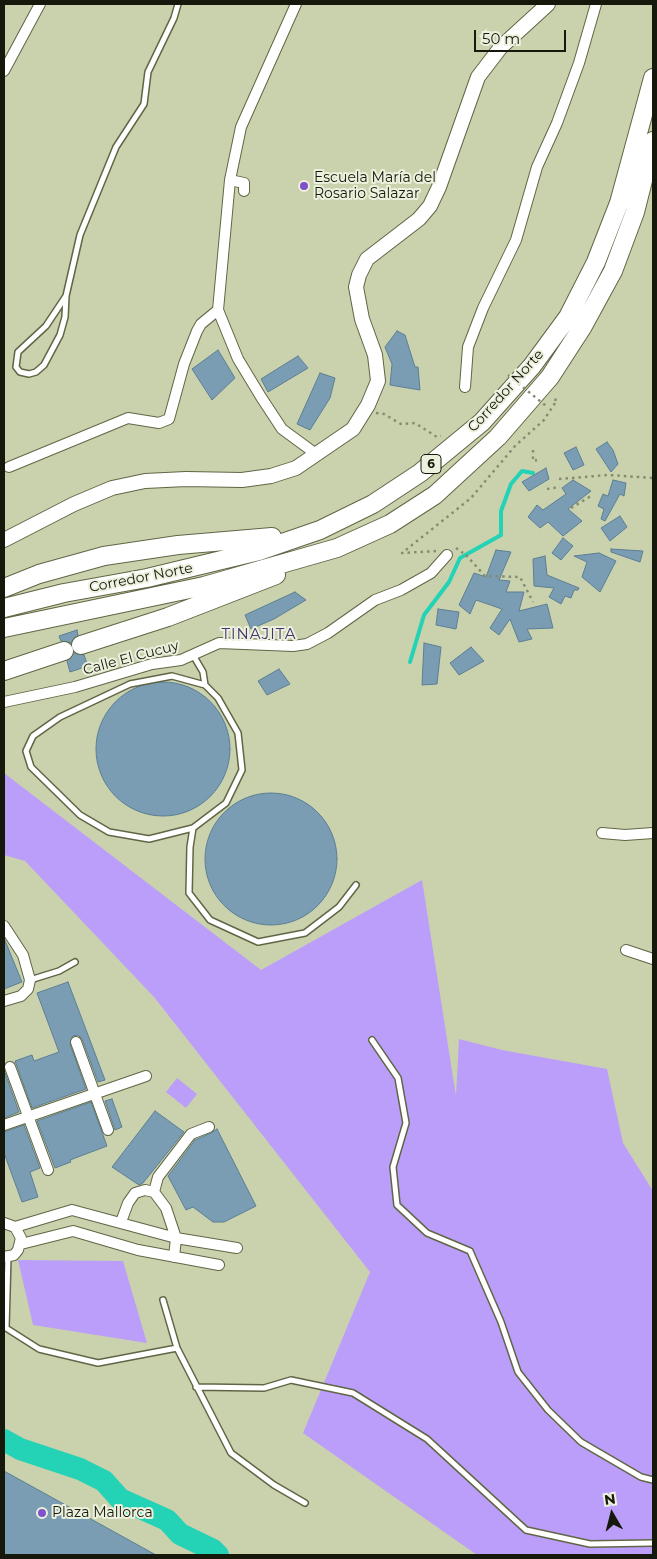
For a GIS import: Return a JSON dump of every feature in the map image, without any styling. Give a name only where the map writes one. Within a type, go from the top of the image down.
[{"type":"highway","name":"Corredor Norte","points":[[4,608],[64,593],[200,566],[259,551],[320,530],[374,504],[420,472],[482,422],[532,366],[568,317],[596,262],[619,203],[653,78]]},
{"type":"highway","name":"Corredor Norte","points":[[4,628],[204,586],[337,548],[390,524],[435,495],[498,437],[550,377],[584,326],[613,271],[635,212],[653,141]]},
{"type":"highway","points":[[4,588],[39,574],[104,556],[144,549],[263,539],[320,530]]},
{"type":"highway","points":[[81,645],[194,608],[254,585],[337,548]]},
{"type":"highway","points":[[4,670],[64,651]]},
{"type":"main road","points":[[4,540],[74,504],[112,488],[145,481],[186,479],[242,480],[271,476],[296,468],[352,429],[364,412],[378,380],[375,355],[362,319],[356,287],[359,275],[367,259],[419,219],[430,206],[439,187],[478,77],[501,47],[548,4]]},
{"type":"street","points":[[4,71],[40,4]]},
{"type":"street","points":[[296,4],[241,127],[230,180],[218,310],[238,359],[282,428],[316,454]]},
{"type":"street","points":[[465,387],[468,347],[483,308],[516,240],[537,167],[560,114],[579,62],[596,4]]},
{"type":"street","points":[[230,180],[244,183],[244,191]]},
{"type":"street","points":[[9,468],[128,418],[159,423],[169,419],[184,364],[197,331],[218,310]]},
{"type":"street","name":"Calle El Cucuy","points":[[4,702],[75,687],[152,664],[181,660],[219,643],[293,646],[307,644],[328,633],[375,600],[401,590],[431,573],[447,555]]},
{"type":"street","points":[[602,832],[625,835],[653,833]]},
{"type":"street","points":[[4,926],[23,955],[30,980],[28,988],[21,996],[4,1001]]},
{"type":"street","points":[[626,950],[653,959]]},
{"type":"street","points":[[76,1042],[108,1130]]},
{"type":"street","points":[[10,1067],[48,1170]]},
{"type":"street","points":[[4,1125],[146,1076]]},
{"type":"street","points":[[154,1192],[158,1178],[191,1134],[209,1127]]},
{"type":"street","points":[[121,1222],[128,1203],[135,1193],[145,1190],[154,1192],[166,1208],[176,1238],[174,1257]]},
{"type":"street","points":[[15,1227],[72,1210],[176,1238],[237,1248]]},
{"type":"street","points":[[4,1223],[15,1227],[20,1232],[21,1244],[18,1250],[6,1257]]},
{"type":"street","points":[[21,1244],[73,1231],[174,1257],[219,1265]]},
{"type":"lane","points":[[66,296],[46,326],[18,352],[16,360],[20,372],[29,374],[36,372],[44,365],[60,336],[65,317],[66,296],[80,235],[116,147],[144,104],[148,72],[174,18],[178,4]]},
{"type":"lane","points":[[193,655],[203,672],[205,685]]},
{"type":"lane","points":[[172,676],[205,685],[218,698],[238,733],[242,770],[226,803],[192,828],[149,839],[109,832],[80,815],[31,767],[26,751],[33,736],[60,717],[130,684],[172,676]]},
{"type":"lane","points":[[192,828],[188,893],[210,920],[258,942],[305,933],[339,907],[356,885]]},
{"type":"lane","points":[[30,980],[59,971],[75,962]]},
{"type":"lane","points":[[372,1040],[398,1078],[406,1123],[394,1168],[397,1205],[427,1233],[470,1251],[500,1322],[518,1372],[548,1410],[581,1442],[641,1477],[653,1480]]},
{"type":"lane","points":[[6,1257],[6,1328],[39,1349],[98,1363],[177,1348]]},
{"type":"lane","points":[[163,1300],[177,1348],[231,1452],[274,1485],[305,1503]]},
{"type":"lane","points":[[196,1387],[264,1388],[291,1380],[353,1392],[427,1439],[526,1530],[590,1544],[653,1543]]},
{"type":"path","points":[[447,555],[443,552],[431,551],[402,553],[471,498],[515,446],[544,420],[557,400],[552,398],[546,406],[508,376]]},
{"type":"path","points":[[364,412],[384,414],[401,424],[415,423],[437,437],[444,435]]},
{"type":"path","points":[[533,450],[533,461],[537,460]]},
{"type":"path","points":[[559,479],[608,475],[653,478]]},
{"type":"path","points":[[547,489],[560,487]]},
{"type":"path","points":[[571,508],[591,496]]},
{"type":"path","points":[[466,555],[485,576],[520,577],[533,602]]},
{"type":"shaded area","points":[[4,773],[261,970],[422,880],[456,1096],[459,1039],[502,1050],[607,1069],[623,1143],[653,1191],[653,1555],[477,1555],[303,1433],[370,1272],[154,997],[25,861],[4,855]]},
{"type":"shaded area","points":[[177,1078],[197,1094],[186,1108],[166,1092]]},
{"type":"shaded area","points":[[18,1260],[123,1261],[147,1343],[33,1325]]},
{"type":"building","points":[[397,331],[405,335],[415,367],[418,367],[420,390],[390,385],[392,364],[385,347]]},
{"type":"building","points":[[218,350],[235,378],[212,400],[192,369]]},
{"type":"building","points":[[298,356],[308,368],[268,392],[261,379]]},
{"type":"building","points":[[320,373],[335,378],[330,398],[310,430],[297,424]]},
{"type":"building","points":[[607,442],[613,450],[618,464],[611,472],[596,449]]},
{"type":"building","points":[[576,447],[584,465],[573,470],[564,453]]},
{"type":"building","points":[[546,468],[549,479],[529,491],[522,482]]},
{"type":"building","points":[[573,480],[591,491],[568,509],[582,521],[563,536],[548,522],[540,528],[528,517],[537,505],[543,510],[566,494],[562,488]]},
{"type":"building","points":[[613,480],[626,483],[624,496],[620,494],[605,521],[601,519],[604,509],[598,506],[603,494],[608,496]]},
{"type":"building","points":[[620,516],[627,527],[610,541],[601,528]]},
{"type":"building","points":[[563,538],[573,546],[561,560],[552,553]]},
{"type":"building","points":[[611,549],[643,551],[640,562],[611,552]]},
{"type":"building","points":[[496,550],[511,552],[499,580],[510,581],[506,592],[524,592],[519,611],[547,604],[553,628],[527,629],[532,639],[519,642],[510,619],[499,635],[490,628],[502,609],[476,600],[470,614],[459,605],[474,573],[486,577]]},
{"type":"building","points":[[599,553],[616,561],[600,592],[582,577],[587,562],[574,556]]},
{"type":"building","points":[[545,556],[547,575],[579,588],[574,590],[571,598],[565,596],[561,604],[549,597],[554,588],[534,586],[533,559]]},
{"type":"building","points":[[295,592],[306,600],[274,619],[251,629],[245,615]]},
{"type":"building","points":[[438,609],[459,612],[456,629],[436,625]]},
{"type":"building","points":[[77,630],[78,635],[71,643],[61,641],[59,636]]},
{"type":"building","points":[[424,643],[441,647],[437,684],[422,685]]},
{"type":"building","points":[[471,647],[484,661],[459,675],[450,663]]},
{"type":"building","points":[[74,653],[84,655],[88,666],[70,672],[67,661]]},
{"type":"building","points":[[279,669],[290,684],[267,695],[258,681]]},
{"type":"building","points":[[163,682],[188,687],[210,702],[225,724],[230,749],[225,774],[210,796],[188,811],[163,816],[138,811],[116,796],[101,774],[96,749],[101,724],[116,702],[138,687]]},
{"type":"building","points":[[271,793],[284,794],[296,798],[318,812],[332,834],[336,846],[336,872],[332,884],[318,906],[296,920],[284,924],[271,925],[258,924],[246,920],[224,906],[210,884],[206,872],[205,859],[206,846],[210,834],[224,812],[246,798],[258,794]]},
{"type":"building","points":[[4,938],[22,982],[4,989]]},
{"type":"building","points":[[68,982],[105,1080],[98,1082],[82,1039],[78,1035],[73,1036],[70,1044],[86,1089],[32,1108],[15,1061],[32,1055],[34,1061],[59,1052],[37,993]]},
{"type":"building","points":[[4,1070],[19,1112],[4,1118]]},
{"type":"building","points":[[112,1099],[122,1127],[115,1130],[105,1101]]},
{"type":"building","points":[[91,1102],[107,1146],[70,1160],[71,1162],[55,1168],[37,1121]]},
{"type":"building","points":[[155,1111],[184,1132],[143,1183],[139,1185],[112,1167]]},
{"type":"building","points":[[24,1125],[40,1168],[30,1172],[38,1197],[22,1202],[4,1153],[4,1132]]},
{"type":"building","points":[[217,1129],[256,1206],[224,1222],[213,1222],[193,1207],[186,1210],[168,1176],[195,1140]]},
{"type":"building","name":"Plaza Mallorca","points":[[4,1471],[156,1555],[4,1555]]},
{"type":"waterway","points":[[410,662],[424,615],[449,582],[460,558],[501,535],[501,511],[511,484],[522,471],[533,473]]},
{"type":"waterway","points":[[4,1440],[20,1449],[80,1469],[104,1481],[120,1499],[167,1520],[180,1534],[213,1550],[218,1555]]},
{"type":"place","name":"Escuela María del Rosario Salazar","points":[[304,186]]},
{"type":"place","name":"Plaza Mallorca","points":[[42,1513]]},
{"type":"district","name":"TINAJITA","points":[[259,635]]}]
